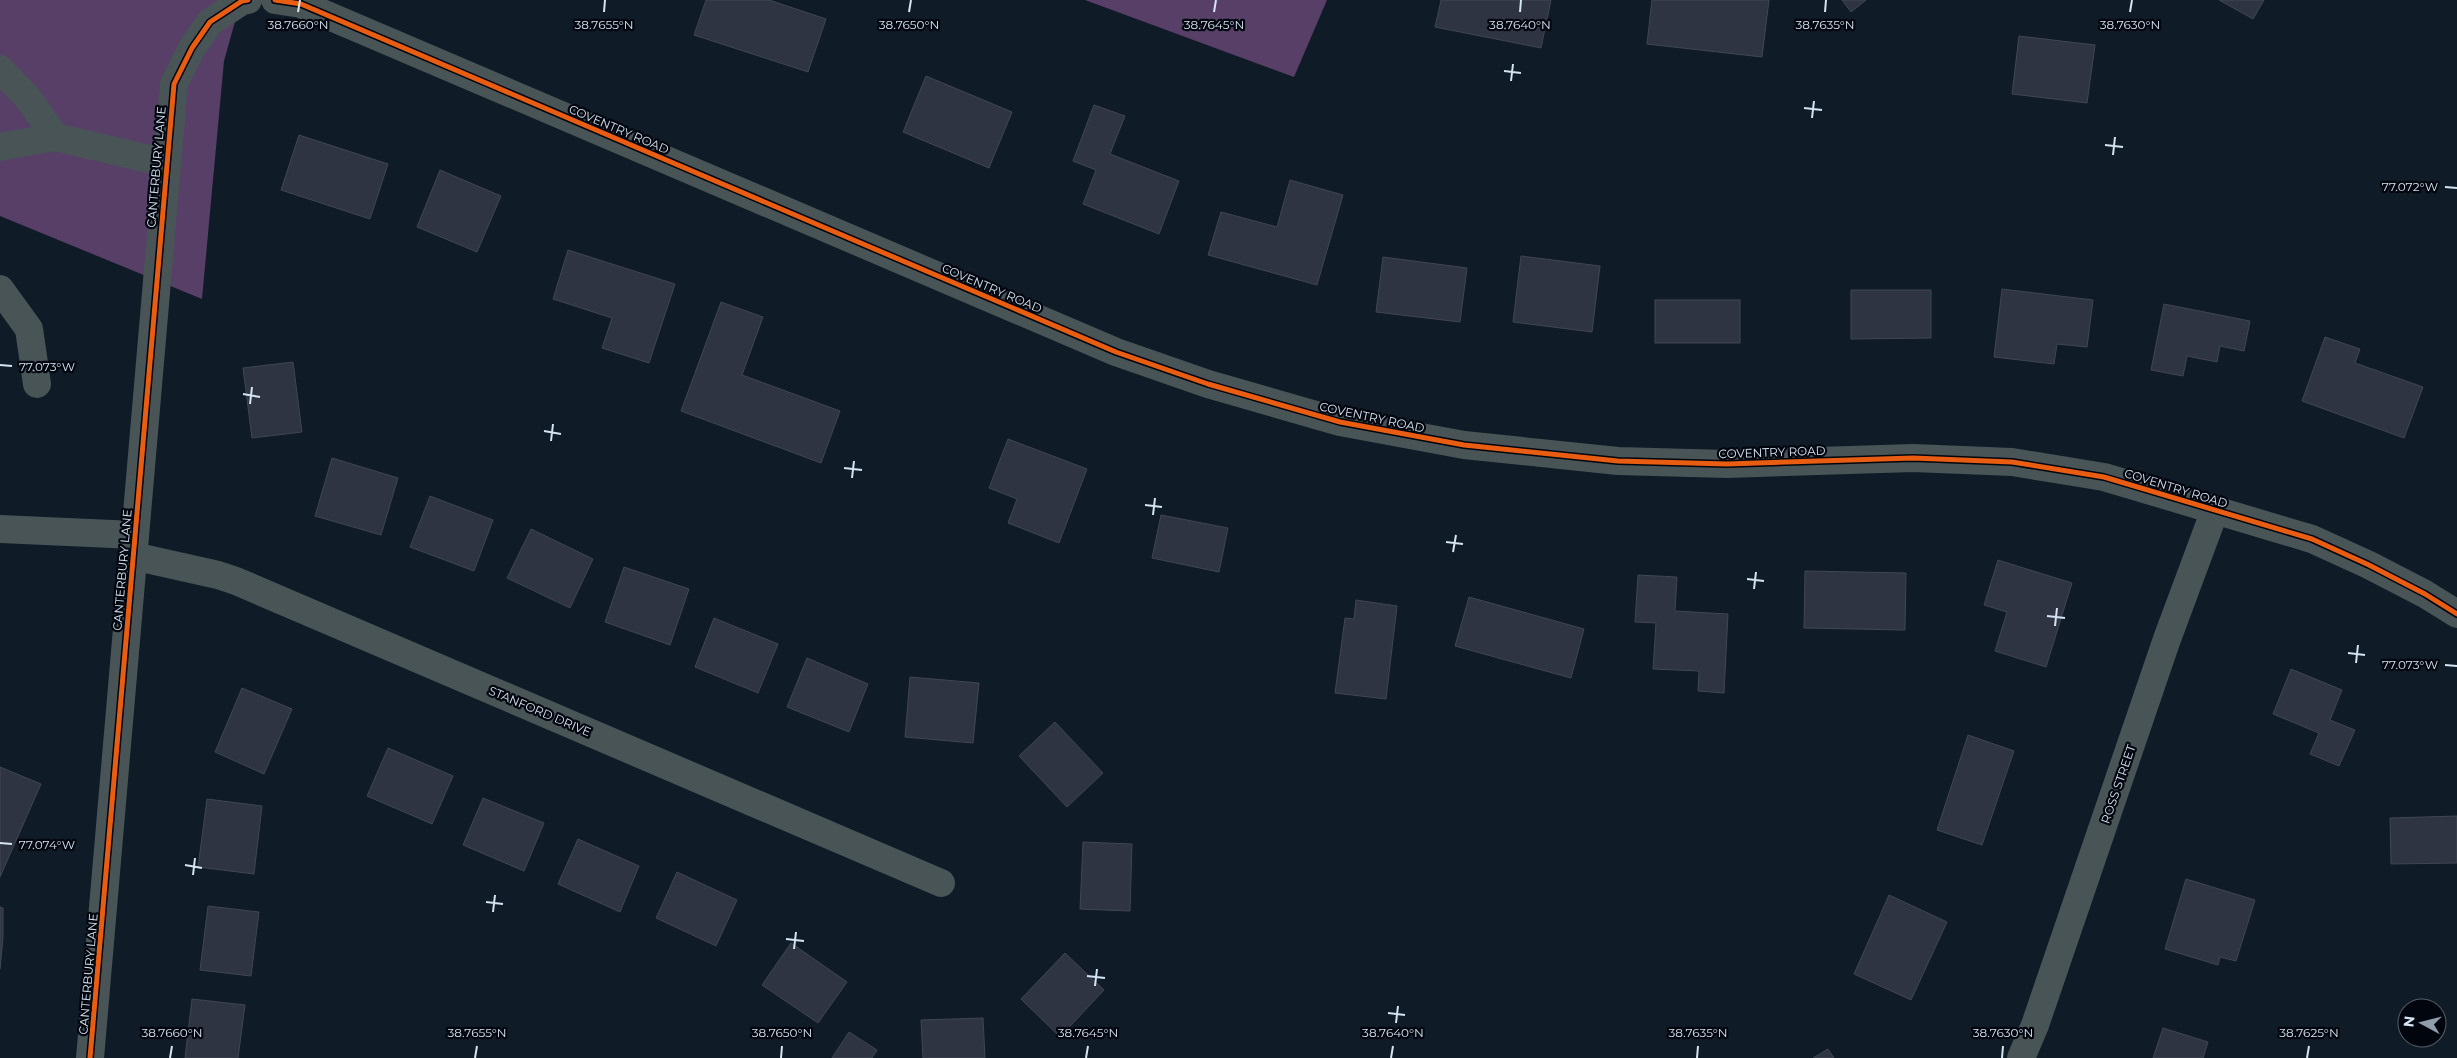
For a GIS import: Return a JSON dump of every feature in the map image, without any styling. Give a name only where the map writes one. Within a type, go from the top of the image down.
[{"type":"street","name":"CANTERBURY LANE","points":[[90,1058],[174,84],[192,48],[210,22],[242,1],[248,0]]},
{"type":"street","name":"COVENTRY ROAD","points":[[274,0],[301,4],[1116,352],[1208,384],[1340,422],[1464,445],[1618,462],[1727,464],[1913,458],[2012,462],[2104,477],[2312,540],[2393,577],[2457,614]]},
{"type":"street","points":[[0,70],[28,98],[56,137]]},
{"type":"street","points":[[0,147],[56,137],[166,163]]},
{"type":"street","points":[[0,289],[29,329],[37,384]]},
{"type":"street","name":"ROSS STREET","points":[[2021,1058],[2035,1025],[2167,639],[2215,510]]},
{"type":"street","name":"STANFORD DRIVE","points":[[0,529],[134,546],[218,574],[941,883]]},
{"type":"shaded area","points":[[0,0],[241,0],[224,61],[202,299],[0,216]]},
{"type":"shaded area","points":[[1085,0],[1327,0],[1294,77]]},
{"type":"building","points":[[706,0],[769,0],[826,19],[808,72],[694,35]]},
{"type":"building","points":[[1441,0],[1551,0],[1541,48],[1435,27]]},
{"type":"building","points":[[1652,0],[1769,0],[1762,57],[1647,44]]},
{"type":"building","points":[[1842,0],[1866,0],[1851,12]]},
{"type":"building","points":[[2219,0],[2264,0],[2253,19]]},
{"type":"building","points":[[2019,36],[2095,45],[2087,103],[2012,94]]},
{"type":"building","points":[[926,76],[1012,112],[989,168],[903,132]]},
{"type":"building","points":[[1094,105],[1125,116],[1110,154],[1179,181],[1159,234],[1083,204],[1096,170],[1073,161]]},
{"type":"building","points":[[299,135],[388,164],[370,219],[281,190]]},
{"type":"building","points":[[440,170],[501,196],[477,252],[417,227]]},
{"type":"building","points":[[1290,180],[1343,195],[1317,285],[1208,255],[1221,212],[1277,227]]},
{"type":"building","points":[[568,250],[675,284],[649,363],[602,348],[612,318],[553,299]]},
{"type":"building","points":[[1521,256],[1600,266],[1592,332],[1513,322]]},
{"type":"building","points":[[1383,257],[1467,268],[1460,322],[1376,312]]},
{"type":"building","points":[[2002,289],[2093,300],[2087,347],[2057,344],[2054,364],[1994,357]]},
{"type":"building","points":[[1851,290],[1931,290],[1931,338],[1851,339]]},
{"type":"building","points":[[1655,300],[1740,300],[1740,343],[1655,343]]},
{"type":"building","points":[[721,302],[763,317],[742,375],[840,411],[821,463],[681,411]]},
{"type":"building","points":[[2164,304],[2250,321],[2244,351],[2220,346],[2217,362],[2187,356],[2183,376],[2151,370]]},
{"type":"building","points":[[2325,337],[2360,349],[2355,363],[2423,387],[2404,438],[2302,401]]},
{"type":"building","points":[[293,362],[302,432],[252,438],[243,368]]},
{"type":"building","points":[[1008,439],[1087,469],[1059,543],[1008,523],[1017,499],[989,488]]},
{"type":"building","points":[[332,458],[398,478],[381,535],[315,516]]},
{"type":"building","points":[[430,496],[493,520],[474,571],[410,547]]},
{"type":"building","points":[[1161,515],[1228,528],[1219,572],[1152,558]]},
{"type":"building","points":[[531,529],[593,559],[570,608],[507,578]]},
{"type":"building","points":[[1998,560],[2072,583],[2046,667],[1995,651],[2007,612],[1984,605]]},
{"type":"building","points":[[624,567],[689,589],[670,645],[605,622]]},
{"type":"building","points":[[1805,571],[1906,573],[1905,630],[1804,628]]},
{"type":"building","points":[[1638,575],[1677,577],[1675,611],[1728,614],[1724,693],[1698,691],[1699,671],[1653,669],[1656,623],[1635,622]]},
{"type":"building","points":[[1469,597],[1584,629],[1571,678],[1455,646]]},
{"type":"building","points":[[1356,600],[1397,606],[1386,699],[1335,693],[1345,618],[1354,619]]},
{"type":"building","points":[[714,618],[778,644],[758,693],[695,667]]},
{"type":"building","points":[[807,658],[868,684],[849,732],[787,707]]},
{"type":"building","points":[[2291,669],[2342,690],[2330,720],[2355,730],[2339,766],[2310,754],[2319,733],[2273,714]]},
{"type":"building","points":[[910,677],[979,683],[973,743],[905,737]]},
{"type":"building","points":[[242,688],[292,709],[264,774],[215,752]]},
{"type":"building","points":[[1055,722],[1103,773],[1067,807],[1019,756]]},
{"type":"building","points":[[1968,735],[2014,751],[1982,845],[1937,830]]},
{"type":"building","points":[[388,748],[453,776],[432,824],[367,796]]},
{"type":"building","points":[[0,767],[41,784],[0,877]]},
{"type":"building","points":[[483,798],[544,823],[524,871],[463,845]]},
{"type":"building","points":[[207,799],[262,806],[254,874],[198,867]]},
{"type":"building","points":[[2457,816],[2457,863],[2391,864],[2390,818]]},
{"type":"building","points":[[578,839],[639,866],[620,912],[558,884]]},
{"type":"building","points":[[1083,842],[1132,844],[1130,911],[1080,909]]},
{"type":"building","points":[[677,872],[737,900],[716,946],[656,918]]},
{"type":"building","points":[[2186,879],[2255,900],[2236,961],[2220,957],[2218,965],[2165,949]]},
{"type":"building","points":[[1889,895],[1947,922],[1911,1000],[1854,974]]},
{"type":"building","points":[[208,906],[259,912],[251,976],[200,970]]},
{"type":"building","points":[[0,907],[3,908],[3,938],[0,969]]},
{"type":"building","points":[[791,943],[847,982],[818,1023],[762,985]]},
{"type":"building","points":[[1065,953],[1104,990],[1060,1037],[1021,999]]},
{"type":"building","points":[[192,999],[245,1005],[238,1058],[185,1058]]},
{"type":"building","points":[[983,1018],[985,1058],[923,1058],[921,1020]]},
{"type":"building","points":[[2163,1028],[2208,1042],[2203,1058],[2153,1058]]},
{"type":"building","points":[[849,1032],[877,1050],[872,1058],[832,1058]]},
{"type":"building","points":[[1828,1049],[1834,1058],[1813,1058]]},
{"type":"cycle path","points":[[90,1058],[174,84],[192,48],[210,22],[242,1],[248,0]]},
{"type":"cycle path","points":[[275,0],[301,4],[1116,352],[1208,384],[1340,422],[1464,445],[1618,461],[1727,464],[1913,458],[2012,462],[2104,477],[2312,539],[2369,565],[2425,594],[2457,614]]}]
